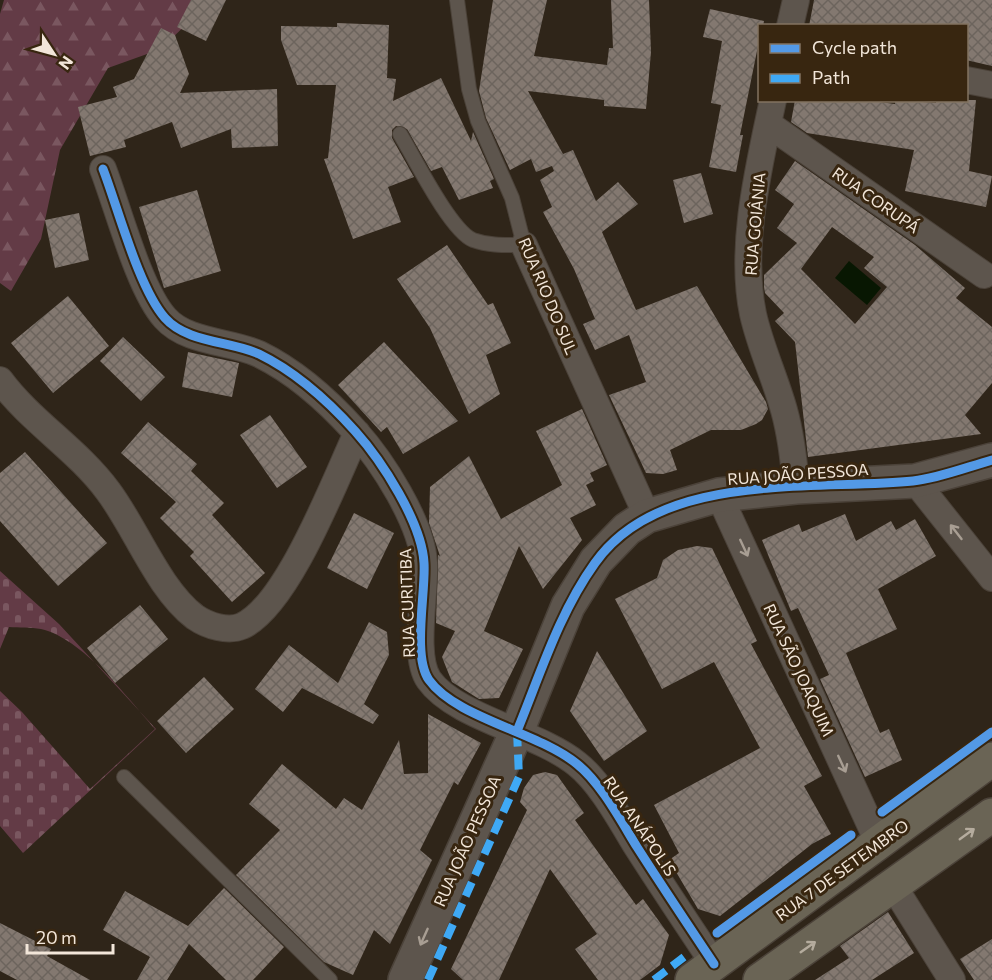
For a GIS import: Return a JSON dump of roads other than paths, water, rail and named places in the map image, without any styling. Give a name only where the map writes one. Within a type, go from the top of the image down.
[{"type":"main road","name":"RUA JOÃO PESSOA","points":[[405,980],[517,731],[574,597],[596,561],[627,529],[647,516],[720,495],[796,487],[915,481],[992,460]]},
{"type":"main road","name":"RUA 7 DE SETEMBRO","points":[[703,972],[992,759]]},
{"type":"main road","points":[[760,980],[894,887],[992,815]]},
{"type":"street","points":[[790,24],[795,0]]},
{"type":"street","points":[[968,80],[992,85]]},
{"type":"street","name":"RUA CORUPÁ","points":[[771,112],[984,275]]},
{"type":"street","name":"RUA GOIÂNIA","points":[[771,112],[757,182],[748,269],[753,314],[784,412],[793,454],[796,487]]},
{"type":"street","name":"RUA CURITIBA","points":[[103,169],[150,296],[166,320],[189,333],[256,353],[288,369],[357,433],[406,505],[420,534],[424,563],[421,649],[427,678],[444,697],[517,731]]},
{"type":"street","name":"RUA RIO DO SUL","points":[[524,244],[647,516]]},
{"type":"street","points":[[0,380],[11,396],[77,456],[106,489],[132,525],[170,591],[195,617],[217,628],[241,627],[264,611],[288,577],[357,433]]},
{"type":"street","points":[[915,481],[992,578]]},
{"type":"street","name":"RUA SÃO JOAQUIM","points":[[720,495],[879,844]]},
{"type":"street","name":"RUA ANÁPOLIS","points":[[517,731],[551,745],[580,766],[612,807],[703,972]]},
{"type":"street","points":[[894,887],[952,980]]},
{"type":"lane","name":"RUA RIO DO SUL","points":[[457,0],[469,89],[475,111],[512,198],[524,244]]},
{"type":"lane","points":[[400,134],[449,217],[471,239],[495,246],[524,244]]},
{"type":"lane","points":[[124,777],[330,980]]}]
